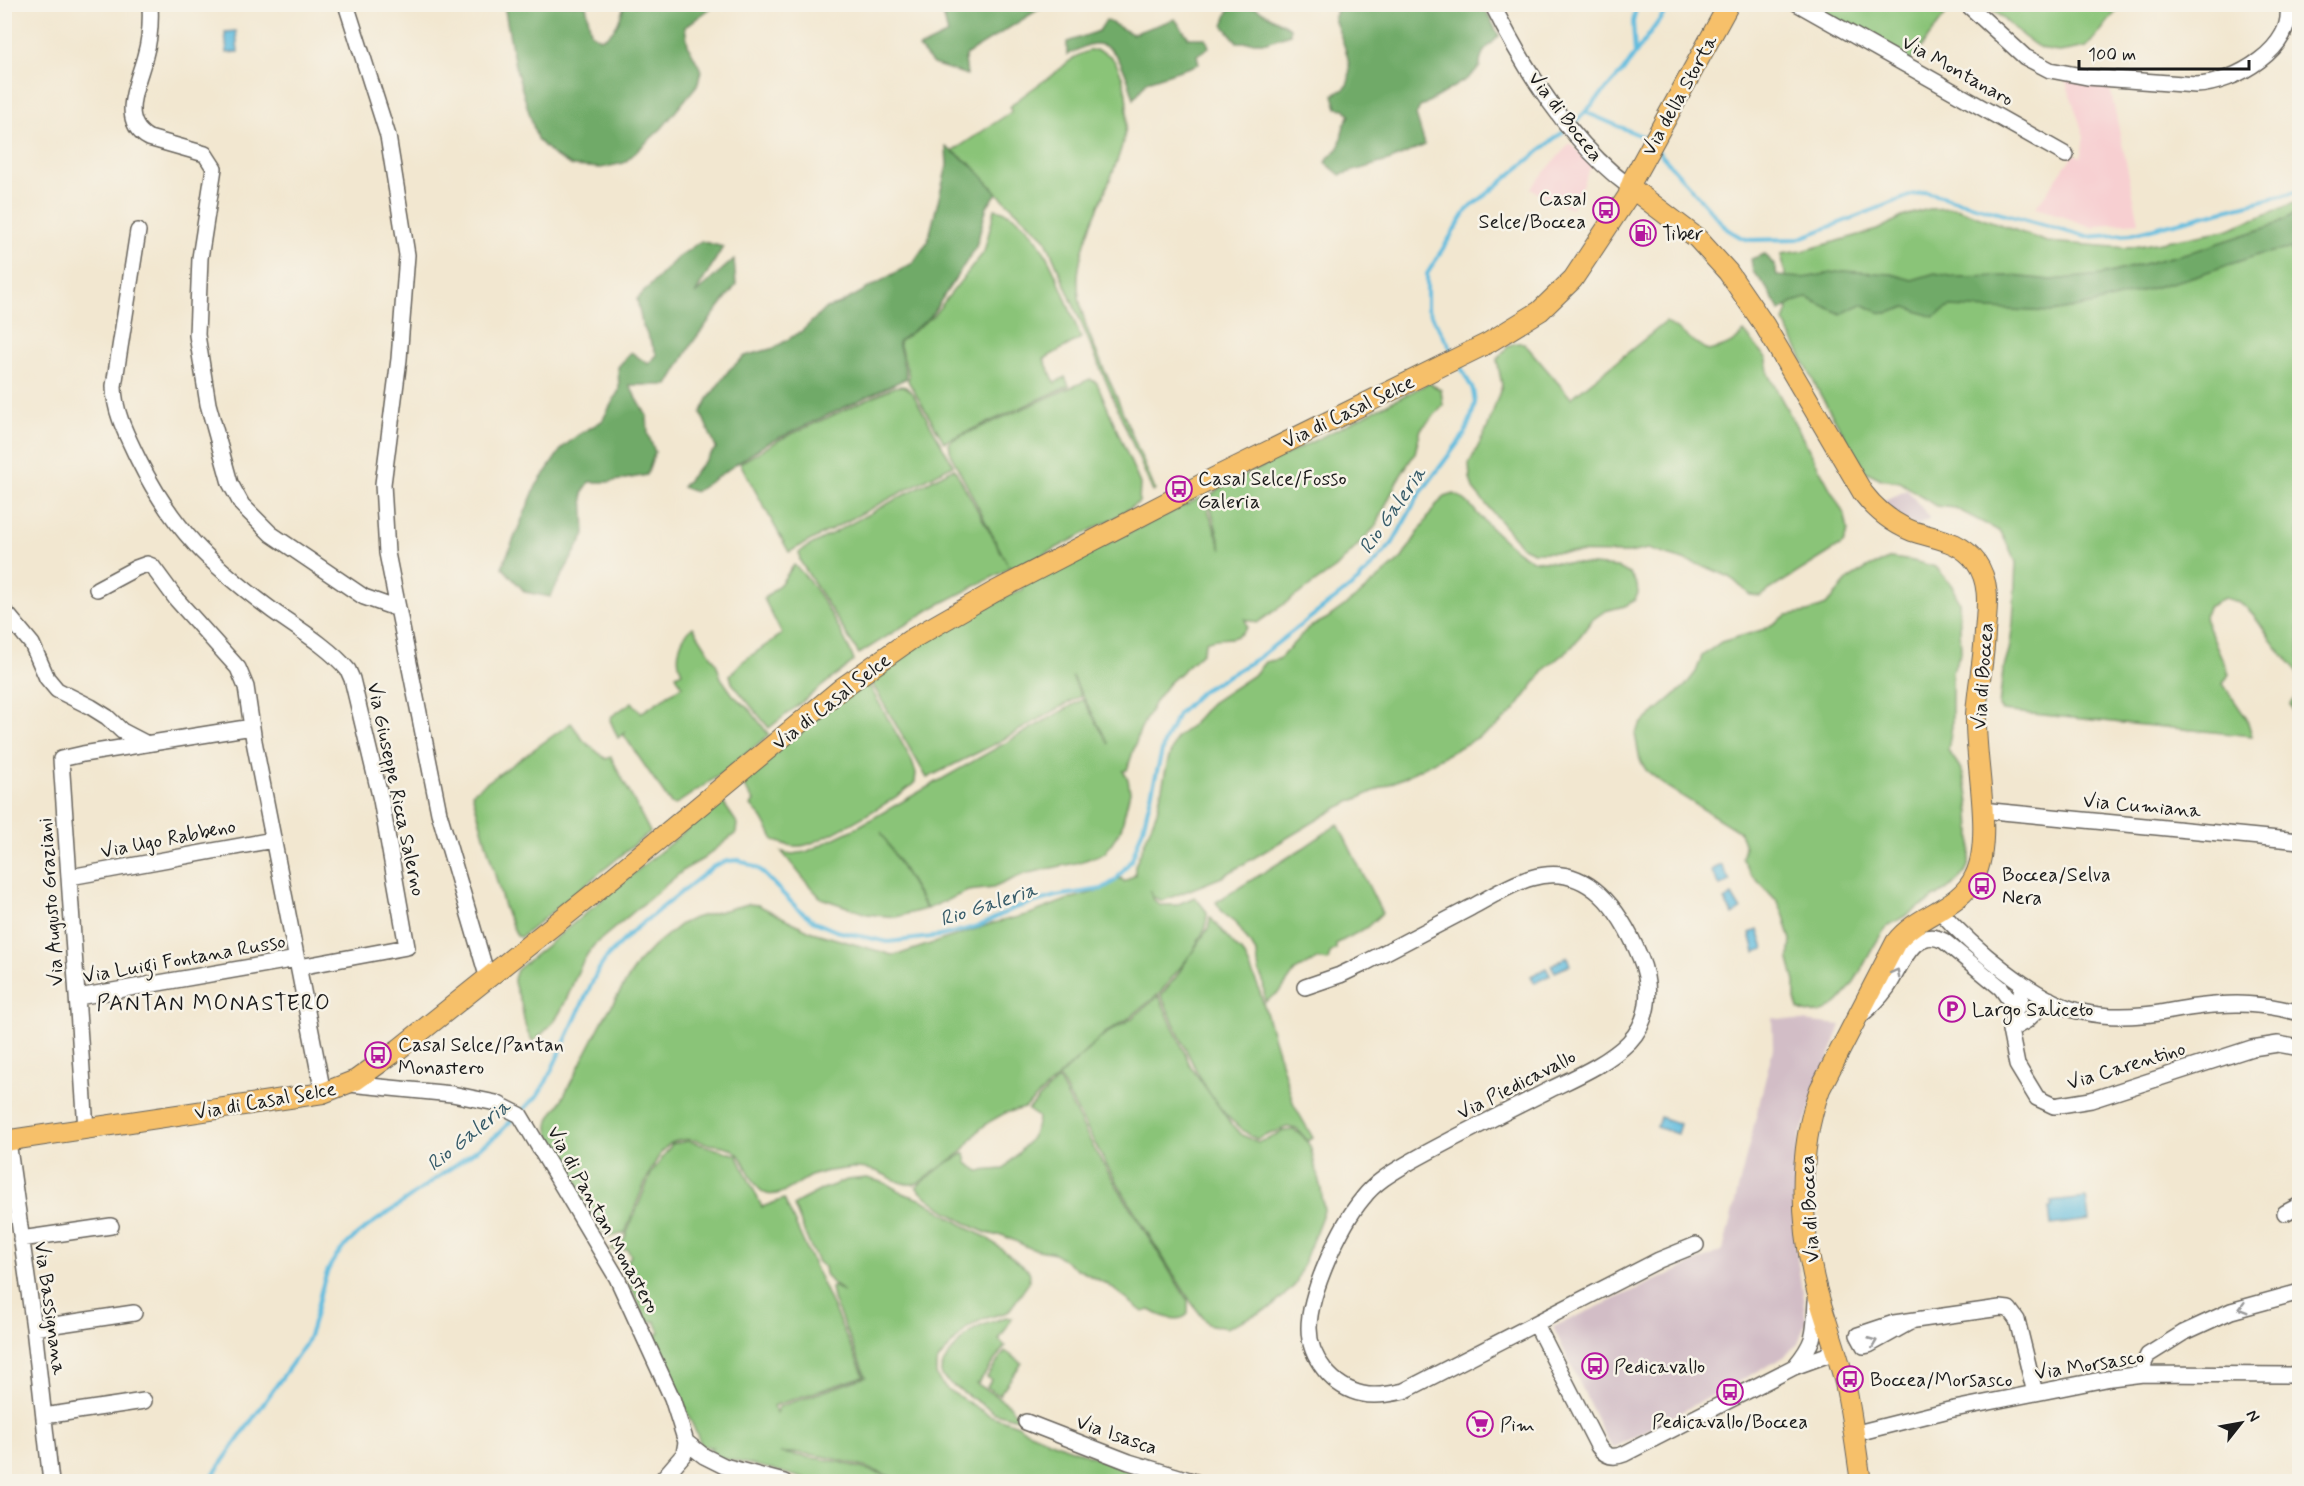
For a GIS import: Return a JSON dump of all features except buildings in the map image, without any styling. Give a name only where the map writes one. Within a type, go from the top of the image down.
[{"type":"main road","name":"Via della Storta","points":[[1630,187],[1729,4]]},
{"type":"main road","name":"Via di Casal Selce","points":[[6,1141],[323,1092],[349,1084],[376,1066],[488,979],[842,688],[910,640],[994,592],[1206,482],[1488,343],[1540,311],[1573,279],[1628,196],[1630,187]]},
{"type":"main road","name":"Via di Boccea","points":[[1630,187],[1697,238],[1728,272],[1765,326],[1872,505],[1896,523],[1959,546],[1971,556],[1982,572],[1987,591],[1985,643],[1976,714],[1983,846],[1977,871],[1965,891],[1899,938],[1891,950],[1859,1017],[1820,1089],[1807,1135],[1804,1166],[1810,1256],[1817,1291],[1845,1382],[1861,1482]]},
{"type":"street","points":[[150,4],[150,32],[133,99],[134,122],[141,133],[149,138],[205,154],[214,168],[200,258],[197,335],[208,404],[230,483],[242,505],[271,534],[357,593],[374,602],[398,609]]},
{"type":"street","points":[[346,4],[388,136],[407,255],[399,359],[383,484],[386,539],[439,813],[488,979]]},
{"type":"street","name":"Via di Boccea","points":[[1492,4],[1525,64],[1578,139],[1630,187]]},
{"type":"street","name":"Via Montanaro","points":[[1798,4],[2066,154]]},
{"type":"street","points":[[1967,4],[2025,57],[2050,70],[2087,77],[2196,85],[2212,84],[2235,76],[2275,45],[2288,27],[2287,4]]},
{"type":"street","name":"Via Giuseppe Ricca Salerno","points":[[138,231],[114,386],[117,408],[130,442],[155,490],[191,542],[226,575],[304,633],[348,670],[376,779],[407,947],[298,963]]},
{"type":"street","points":[[97,589],[136,568],[147,564],[152,566],[177,600],[236,665],[246,687],[273,840],[323,1092]]},
{"type":"street","points":[[8,615],[32,644],[47,678],[57,690],[91,707],[122,731],[147,744]]},
{"type":"street","name":"Via Augusto Graziani","points":[[86,1129],[61,759],[83,753],[252,727]]},
{"type":"street","name":"Via Cumiana","points":[[1981,810],[2300,840]]},
{"type":"street","name":"Via Ugo Rabbeno","points":[[70,877],[273,840]]},
{"type":"street","name":"Via Piedicavallo","points":[[1305,987],[1361,965],[1532,877],[1557,875],[1576,879],[1599,892],[1614,909],[1633,941],[1646,970],[1648,987],[1647,1005],[1639,1029],[1629,1042],[1603,1062],[1418,1157],[1383,1179],[1354,1209],[1329,1256],[1314,1299],[1309,1332],[1318,1359],[1333,1379],[1362,1394],[1404,1391],[1659,1260],[1696,1245]]},
{"type":"street","points":[[1939,910],[1995,962],[2022,983],[2049,999],[2081,1012],[2100,1015],[2143,1015],[2195,1007],[2254,1003],[2300,1013]]},
{"type":"street","points":[[1859,1017],[1872,1007],[1887,988],[1910,949],[1919,941],[1933,937],[1944,941],[2001,988],[2016,1009]]},
{"type":"street","name":"Via Luigi Fontana Russo","points":[[78,997],[298,963]]},
{"type":"street","name":"Via Carentino","points":[[2022,983],[2020,1003],[2010,1030],[2017,1065],[2037,1098],[2054,1106],[2091,1100],[2252,1048],[2278,1044],[2300,1048]]},
{"type":"street","points":[[2010,1030],[2026,1021],[2049,999]]},
{"type":"street","name":"Via di Pantan Monastero","points":[[349,1084],[373,1088],[434,1091],[496,1103],[520,1115],[617,1278],[672,1398],[686,1442]]},
{"type":"street","name":"Via Bassignana","points":[[6,1141],[34,1328],[51,1482]]},
{"type":"street","points":[[2284,1213],[2300,1205]]},
{"type":"street","points":[[21,1239],[111,1226]]},
{"type":"street","points":[[1794,1367],[1813,1341],[1817,1291]]},
{"type":"street","points":[[2143,1374],[2144,1363],[2148,1355],[2183,1333],[2214,1317],[2300,1292]]},
{"type":"street","points":[[1912,1321],[2000,1308],[2009,1309],[2017,1320],[2035,1393]]},
{"type":"street","points":[[34,1328],[134,1312]]},
{"type":"street","points":[[1536,1324],[1598,1446],[1611,1456],[1624,1454],[1794,1367],[1827,1355],[1833,1345]]},
{"type":"street","points":[[1794,1367],[1822,1365],[1845,1382]]},
{"type":"street","name":"Via Morsasco","points":[[1853,1434],[1949,1410],[2111,1377],[2143,1374],[2290,1375],[2300,1373]]},
{"type":"street","points":[[44,1416],[144,1401]]},
{"type":"street","name":"Via Isasca","points":[[1026,1422],[1129,1462],[1196,1482]]},
{"type":"street","points":[[660,1482],[684,1454],[686,1442],[704,1456],[724,1466],[784,1482]]},
{"type":"shaded area","points":[[2065,79],[2109,83],[2139,222],[2096,225],[2095,228],[2036,207],[2074,154],[2081,157],[2084,136]]},
{"type":"shaded area","points":[[1570,143],[1592,164],[1571,209],[1530,189]]},
{"type":"shaded area","points":[[1907,490],[1930,518],[1916,527],[1880,503]]},
{"type":"shaded area","points":[[1772,1018],[1841,1025],[1799,1139],[1795,1242],[1806,1320],[1798,1344],[1779,1360],[1613,1448],[1607,1441],[1553,1327],[1723,1250],[1773,1048]]},
{"type":"green space","points":[[1236,4],[1256,8],[1290,28],[1290,34],[1267,42],[1237,42],[1223,25],[1228,12]]},
{"type":"green space","points":[[504,5],[586,5],[591,33],[601,39],[617,25],[624,5],[666,5],[666,8],[671,5],[715,5],[685,27],[688,45],[701,70],[698,84],[662,128],[624,163],[601,168],[572,166],[553,155],[537,139],[515,66]]},
{"type":"green space","points":[[959,5],[1046,5],[967,54],[965,59],[967,75],[933,64],[919,48],[948,34],[943,14]]},
{"type":"green space","points":[[1327,5],[1483,5],[1499,36],[1483,52],[1480,67],[1467,79],[1420,107],[1416,115],[1425,145],[1391,160],[1340,175],[1326,163],[1339,148],[1344,125],[1350,115],[1345,109],[1337,108],[1333,95],[1345,88],[1350,73],[1347,54],[1334,19],[1337,11]]},
{"type":"green space","points":[[1809,5],[1953,5],[1910,62]]},
{"type":"green space","points":[[1987,5],[2121,5],[2086,47],[2060,52],[2037,46]]},
{"type":"green space","points":[[1175,19],[1189,38],[1206,38],[1209,47],[1197,55],[1199,64],[1147,81],[1134,99],[1125,71],[1107,47],[1099,44],[1089,45],[1067,55],[1067,42],[1099,31],[1106,20],[1132,34]]},
{"type":"green space","points":[[1095,50],[1109,55],[1120,72],[1127,102],[1126,126],[1121,150],[1085,244],[1079,268],[1079,299],[1088,332],[1155,490],[1153,492],[1045,238],[998,194],[971,164],[953,151],[1011,112],[1010,107],[1016,101],[1072,60],[1082,53]]},
{"type":"green space","points":[[946,147],[973,166],[997,193],[987,206],[976,247],[930,317],[898,342],[907,378],[766,444],[695,492],[682,487],[716,448],[701,413],[729,370],[745,356],[774,348],[802,331],[826,308],[840,304],[913,263],[928,241],[947,166]]},
{"type":"green space","points":[[2299,201],[2299,678],[2292,665],[2250,611],[2243,605],[2224,598],[2208,607],[2204,618],[2229,674],[2223,684],[2247,719],[2252,736],[2002,711],[1999,706],[2003,671],[2013,623],[2016,562],[2001,532],[1955,508],[1936,506],[1900,482],[1881,479],[1865,471],[1821,396],[1784,322],[1788,310],[1783,292],[1785,273],[1781,254],[1802,251],[1877,230],[1902,217],[1928,209],[1956,208],[2047,242],[2128,248],[2226,230]]},
{"type":"green space","points":[[995,209],[1012,215],[1039,243],[1059,282],[1081,338],[1044,359],[1055,383],[1065,377],[1069,386],[944,442],[908,381],[909,376],[899,342],[933,316],[984,252]]},
{"type":"green space","points":[[2299,211],[2299,251],[2296,255],[2289,249],[2261,254],[2189,278],[2094,304],[2053,312],[1950,307],[1933,317],[1906,307],[1883,313],[1862,304],[1841,314],[1807,298],[1796,301],[1780,311],[1764,284],[1753,272],[1751,259],[1765,254],[1775,266],[1777,276],[1803,278],[1843,271],[1891,274],[1912,280],[1935,273],[1955,277],[2012,276],[2051,280],[2101,275],[2198,250],[2274,225]]},
{"type":"green space","points":[[701,241],[723,247],[695,294],[734,259],[736,285],[693,342],[668,385],[629,385],[647,416],[648,434],[655,452],[647,475],[609,482],[589,482],[583,493],[585,534],[550,597],[525,592],[502,567],[536,486],[562,448],[578,435],[602,421],[619,390],[618,367],[631,352],[648,364],[657,355],[642,324],[637,299],[677,258]]},
{"type":"green space","points":[[1666,322],[1708,351],[1728,345],[1744,332],[1767,359],[1768,374],[1845,516],[1848,531],[1843,544],[1760,596],[1750,595],[1730,577],[1648,549],[1629,553],[1533,552],[1522,547],[1473,489],[1469,464],[1487,429],[1502,385],[1497,360],[1508,347],[1515,343],[1524,343],[1571,398]]},
{"type":"green space","points":[[1090,379],[1097,383],[1140,484],[1139,502],[1116,517],[1022,566],[1013,570],[1009,566],[1005,571],[932,608],[859,654],[800,561],[799,553],[954,468],[1007,563],[951,455],[949,443]]},
{"type":"green space","points":[[1429,383],[1441,390],[1443,406],[1421,429],[1415,453],[1397,481],[1376,526],[1336,568],[1257,623],[1245,619],[1247,627],[1238,636],[1206,642],[1202,653],[1168,684],[1156,700],[1140,730],[1127,770],[1123,771],[1128,779],[1130,792],[1121,829],[1105,853],[1080,862],[1024,874],[993,888],[968,891],[927,909],[881,832],[926,909],[896,917],[867,914],[821,898],[782,852],[792,854],[806,852],[852,830],[1083,699],[1109,744],[1072,676],[1081,696],[993,745],[927,778],[871,682],[871,676],[908,650],[1017,591],[1023,590],[1022,585],[1200,498],[1206,504],[1222,550],[1208,498],[1220,488]]},
{"type":"green space","points":[[902,386],[913,394],[953,465],[789,552],[740,463],[781,439],[894,387]]},
{"type":"green space","points":[[1454,494],[1463,499],[1507,543],[1532,560],[1617,567],[1631,575],[1637,585],[1638,593],[1635,600],[1625,606],[1605,611],[1592,620],[1572,647],[1547,667],[1514,711],[1492,730],[1405,777],[1337,808],[1222,877],[1162,901],[1153,897],[1150,890],[1152,898],[1160,905],[1176,905],[1195,897],[1207,912],[1206,927],[1191,954],[1160,993],[1129,1018],[1105,1033],[1025,1108],[1005,1113],[989,1122],[979,1130],[962,1152],[918,1183],[907,1184],[876,1171],[852,1168],[813,1175],[785,1191],[773,1195],[767,1194],[754,1182],[742,1158],[735,1151],[724,1146],[686,1139],[673,1142],[666,1147],[645,1183],[625,1233],[610,1237],[600,1229],[578,1193],[560,1162],[549,1135],[548,1125],[551,1117],[604,1018],[637,964],[655,945],[681,924],[694,918],[748,904],[758,905],[812,932],[892,955],[1030,914],[1069,899],[1102,890],[1121,878],[1124,882],[1135,875],[1135,866],[1157,811],[1168,760],[1176,738],[1189,728],[1211,703],[1255,674],[1265,662],[1279,659],[1308,628],[1326,619],[1358,596],[1402,558],[1436,505],[1445,497]]},
{"type":"green space","points":[[1891,558],[1936,567],[1952,586],[1959,602],[1961,652],[1952,672],[1952,726],[1948,750],[1961,770],[1967,791],[1971,837],[1968,864],[1965,873],[1954,884],[1886,928],[1851,987],[1840,1001],[1828,1010],[1814,1013],[1798,1009],[1795,1000],[1795,982],[1789,960],[1791,940],[1784,916],[1778,902],[1751,874],[1742,858],[1745,847],[1740,832],[1667,787],[1646,770],[1640,760],[1635,734],[1641,724],[1685,686],[1696,672],[1702,656],[1721,642],[1765,629],[1787,615],[1808,612],[1826,605],[1849,579]]},
{"type":"green space","points":[[794,565],[802,572],[828,610],[854,661],[769,728],[732,683],[730,675],[742,662],[782,634],[764,599],[781,583]]},
{"type":"green space","points":[[693,627],[716,663],[721,678],[769,735],[724,772],[675,805],[671,804],[623,734],[626,731],[618,738],[610,720],[612,716],[632,702],[641,713],[682,686],[676,675],[682,672],[679,660],[680,648],[688,631]]},
{"type":"green space","points":[[866,680],[911,759],[916,773],[915,782],[880,807],[845,827],[806,845],[786,845],[774,840],[762,818],[751,806],[754,801],[739,779]]},
{"type":"green space","points":[[2299,684],[2299,729],[2290,704],[2296,697]]},
{"type":"green space","points":[[571,723],[584,741],[606,759],[611,757],[650,832],[521,937],[517,936],[505,910],[472,793]]},
{"type":"green space","points":[[719,803],[724,804],[737,823],[736,833],[703,859],[685,869],[594,945],[585,957],[556,1019],[533,1041],[526,1028],[515,986],[514,979],[517,970]]},
{"type":"green space","points":[[1338,824],[1382,913],[1366,928],[1336,944],[1336,949],[1330,953],[1328,961],[1317,959],[1295,971],[1281,991],[1265,1002],[1257,954],[1236,923],[1223,913],[1216,902]]},
{"type":"green space","points":[[1210,917],[1244,954],[1258,986],[1294,1105],[1313,1138],[1308,1141],[1297,1129],[1287,1127],[1257,1139],[1240,1128],[1224,1113],[1211,1095],[1188,1054],[1161,995],[1176,977],[1209,927]]},
{"type":"green space","points":[[1159,996],[1191,1067],[1231,1124],[1242,1135],[1258,1142],[1282,1131],[1294,1130],[1302,1135],[1310,1146],[1321,1189],[1324,1211],[1295,1285],[1272,1307],[1226,1328],[1208,1324],[1191,1302],[1107,1166],[1059,1077],[1104,1035],[1131,1019]]},
{"type":"green space","points":[[1058,1079],[1097,1154],[1188,1301],[1188,1314],[1184,1317],[1175,1319],[1164,1317],[1150,1310],[1143,1312],[1108,1285],[1070,1265],[1055,1253],[1032,1249],[1002,1235],[994,1235],[970,1225],[932,1201],[916,1187],[945,1164],[965,1153],[967,1163],[979,1171],[1004,1169],[1026,1145],[1037,1125],[1038,1117],[1028,1110]]},
{"type":"green space","points":[[689,1141],[737,1155],[762,1207],[784,1199],[864,1376],[773,1406],[776,1413],[778,1407],[866,1377],[833,1299],[831,1288],[833,1286],[844,1292],[831,1282],[825,1274],[824,1267],[818,1262],[794,1206],[823,1189],[847,1180],[867,1178],[885,1183],[905,1194],[923,1200],[986,1237],[1029,1271],[1028,1284],[1008,1312],[983,1319],[967,1328],[940,1358],[936,1364],[936,1374],[940,1382],[948,1390],[989,1415],[1018,1425],[1053,1442],[1146,1476],[1169,1481],[921,1482],[902,1478],[916,1481],[812,1481],[721,1458],[709,1449],[712,1447],[702,1446],[654,1338],[660,1332],[655,1321],[647,1322],[622,1268],[631,1256],[627,1249],[617,1252],[611,1249],[624,1240],[651,1174],[672,1144]],"holes":[[[780,1453],[837,1459],[892,1477],[840,1462]]]},
{"type":"green space","points":[[1006,1317],[1012,1318],[999,1340],[1005,1346],[976,1383],[1010,1405],[1018,1419],[995,1413],[949,1383],[941,1374],[949,1355],[971,1332]]},
{"type":"green space","points":[[1005,1351],[1022,1363],[999,1395],[987,1387],[991,1380],[987,1377]]},
{"type":"water","points":[[236,31],[238,52],[227,53],[225,32]]},
{"type":"water","points":[[1721,865],[1730,881],[1720,886],[1711,870]]},
{"type":"water","points":[[1732,895],[1741,910],[1733,915],[1724,900]]},
{"type":"water","points":[[1758,930],[1764,949],[1755,952],[1750,933]]},
{"type":"water","points":[[1567,957],[1570,965],[1555,972],[1551,965]]},
{"type":"water","points":[[1546,968],[1550,975],[1535,983],[1531,976]]},
{"type":"water","points":[[1660,1117],[1680,1124],[1677,1134],[1657,1127]]},
{"type":"water","points":[[2086,1198],[2089,1220],[2051,1225],[2049,1208],[2052,1207],[2051,1202]]},
{"type":"waterway","points":[[1635,54],[1633,22],[1637,4]]},
{"type":"waterway","name":"Rio Galeria","points":[[1575,123],[1623,71],[1671,4]]},
{"type":"waterway","points":[[1585,112],[1646,138]]},
{"type":"waterway","name":"Rio Galeria","points":[[1453,352],[1427,308],[1427,274],[1467,210],[1563,132]]},
{"type":"waterway","points":[[1657,150],[1727,229],[1742,238],[1751,240],[1798,239],[1912,195],[1926,192],[2087,237],[2131,234],[2300,191]]},
{"type":"waterway","name":"Rio Galeria","points":[[521,1112],[537,1096],[546,1082],[597,972],[607,957],[634,930],[714,866],[727,861],[740,860],[759,869],[797,908],[815,922],[836,931],[888,942],[940,936],[979,926],[1015,908],[1056,896],[1102,889],[1116,880],[1132,859],[1143,828],[1164,743],[1178,714],[1202,691],[1258,658],[1358,581],[1392,544],[1419,495],[1464,435],[1471,418],[1475,403],[1473,390],[1459,364]]},
{"type":"waterway","name":"Rio Galeria","points":[[208,1482],[305,1345],[313,1326],[322,1285],[330,1266],[345,1246],[364,1229],[496,1136],[515,1117]]},
{"type":"place","name":"Casal Selce/Boccea","points":[[1606,210]]},
{"type":"place","name":"Tiber","points":[[1643,233]]},
{"type":"place","name":"Casal Selce/Fosso Galeria","points":[[1179,489]]},
{"type":"place","name":"Boccea/Selva Nera","points":[[1982,886]]},
{"type":"place","name":"Largo Saliceto","points":[[1952,1009]]},
{"type":"place","name":"Casal Selce/Pantan Monastero","points":[[378,1055]]},
{"type":"place","name":"Pedicavallo","points":[[1595,1366]]},
{"type":"place","name":"Boccea/Morsasco","points":[[1850,1379]]},
{"type":"place","name":"Pedicavallo/Boccea","points":[[1730,1392]]},
{"type":"place","name":"Pim","points":[[1480,1424]]},
{"type":"district","name":"PANTAN MONASTERO","points":[[214,1002]]}]
